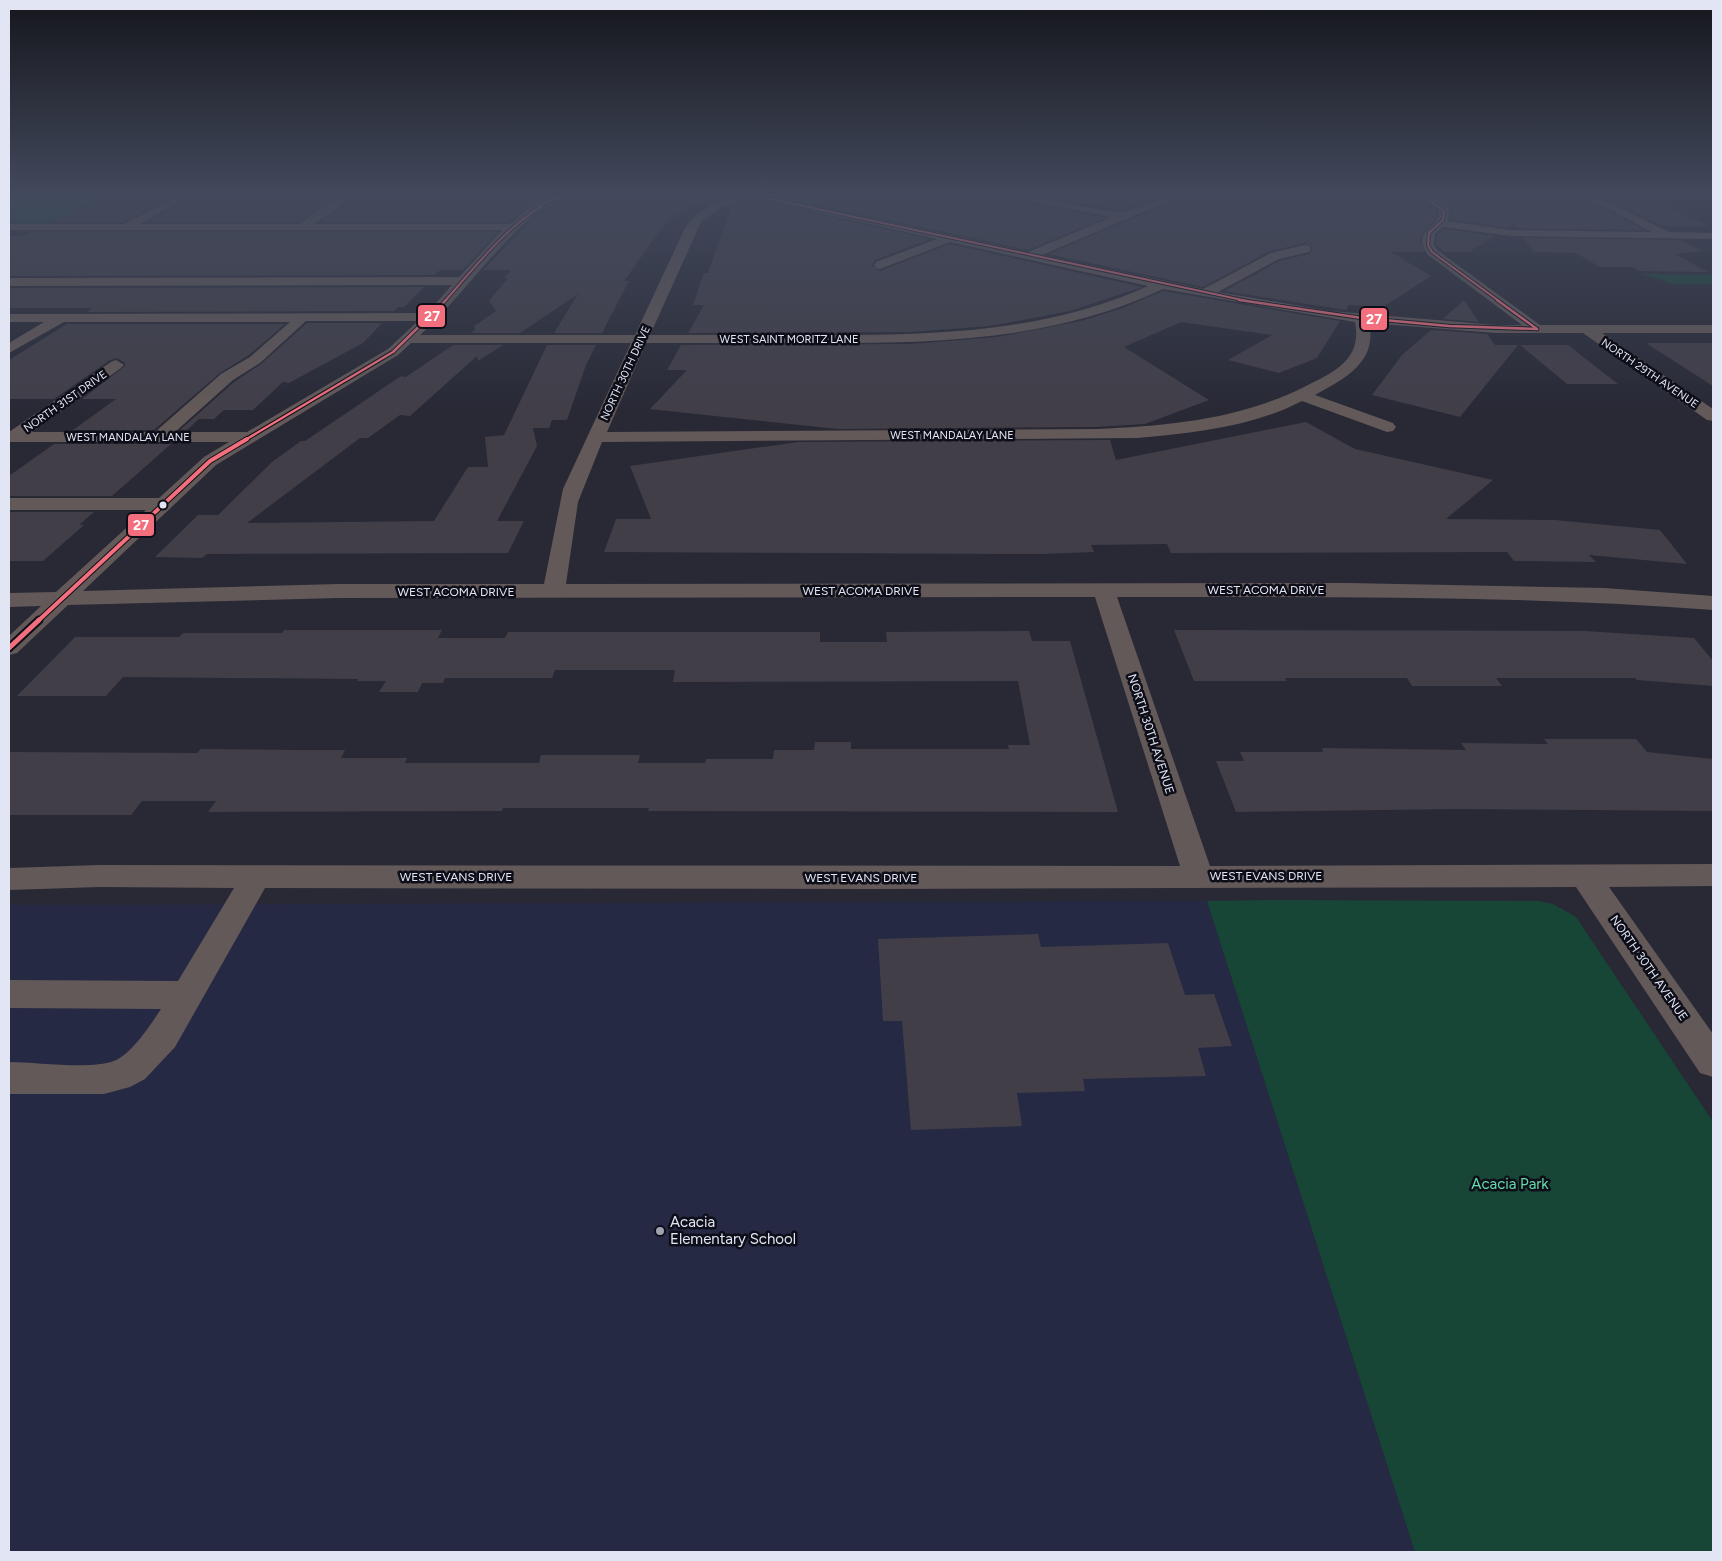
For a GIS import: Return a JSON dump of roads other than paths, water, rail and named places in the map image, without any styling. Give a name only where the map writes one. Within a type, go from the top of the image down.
[{"type":"street","points":[[9,648],[210,461],[366,369],[408,339],[431,317],[475,267]]},
{"type":"street","name":"NORTH 30TH DRIVE","points":[[553,592],[560,571],[566,507],[596,437],[675,267]]},
{"type":"street","points":[[1079,267],[1205,294],[1361,319],[1537,329],[1713,329]]},
{"type":"street","points":[[1205,294],[1255,267]]},
{"type":"street","points":[[1452,267],[1537,329]]},
{"type":"street","points":[[9,282],[463,281]]},
{"type":"street","name":"WEST SAINT MORITZ LANE","points":[[408,339],[891,339],[968,336],[1030,327],[1110,308],[1162,285]]},
{"type":"street","points":[[9,318],[431,317]]},
{"type":"street","points":[[9,349],[60,318]]},
{"type":"street","points":[[159,437],[227,377],[255,360],[302,318]]},
{"type":"street","name":"WEST MANDALAY LANE","points":[[596,437],[1076,435],[1129,433],[1191,427],[1265,410],[1304,396],[1337,376],[1353,362],[1362,349],[1365,340],[1361,319]]},
{"type":"street","name":"NORTH 29TH AVENUE","points":[[1586,329],[1713,416]]},
{"type":"street","name":"NORTH 31ST DRIVE","points":[[11,437],[116,364]]},
{"type":"street","points":[[1304,396],[1387,426]]},
{"type":"street","name":"WEST MANDALAY LANE","points":[[11,437],[248,437]]},
{"type":"street","points":[[9,504],[162,504]]},
{"type":"street","name":"WEST ACOMA DRIVE","points":[[9,600],[338,591],[1495,591],[1604,595],[1713,603]]},
{"type":"street","name":"NORTH 30TH AVENUE","points":[[1104,591],[1199,877]]},
{"type":"street","name":"NORTH 30TH AVENUE","points":[[1584,875],[1713,1062]]},
{"type":"street","name":"WEST EVANS DRIVE","points":[[9,879],[1713,875]]},
{"type":"street","points":[[9,1078],[105,1079],[126,1073],[143,1059],[163,1036],[256,877]]},
{"type":"street","points":[[9,994],[187,995]]},
{"type":"place","name":"Acacia Elementary School","points":[[660,1231]]},
{"type":"park label","name":"Acacia Park","points":[[1510,1184]]}]
